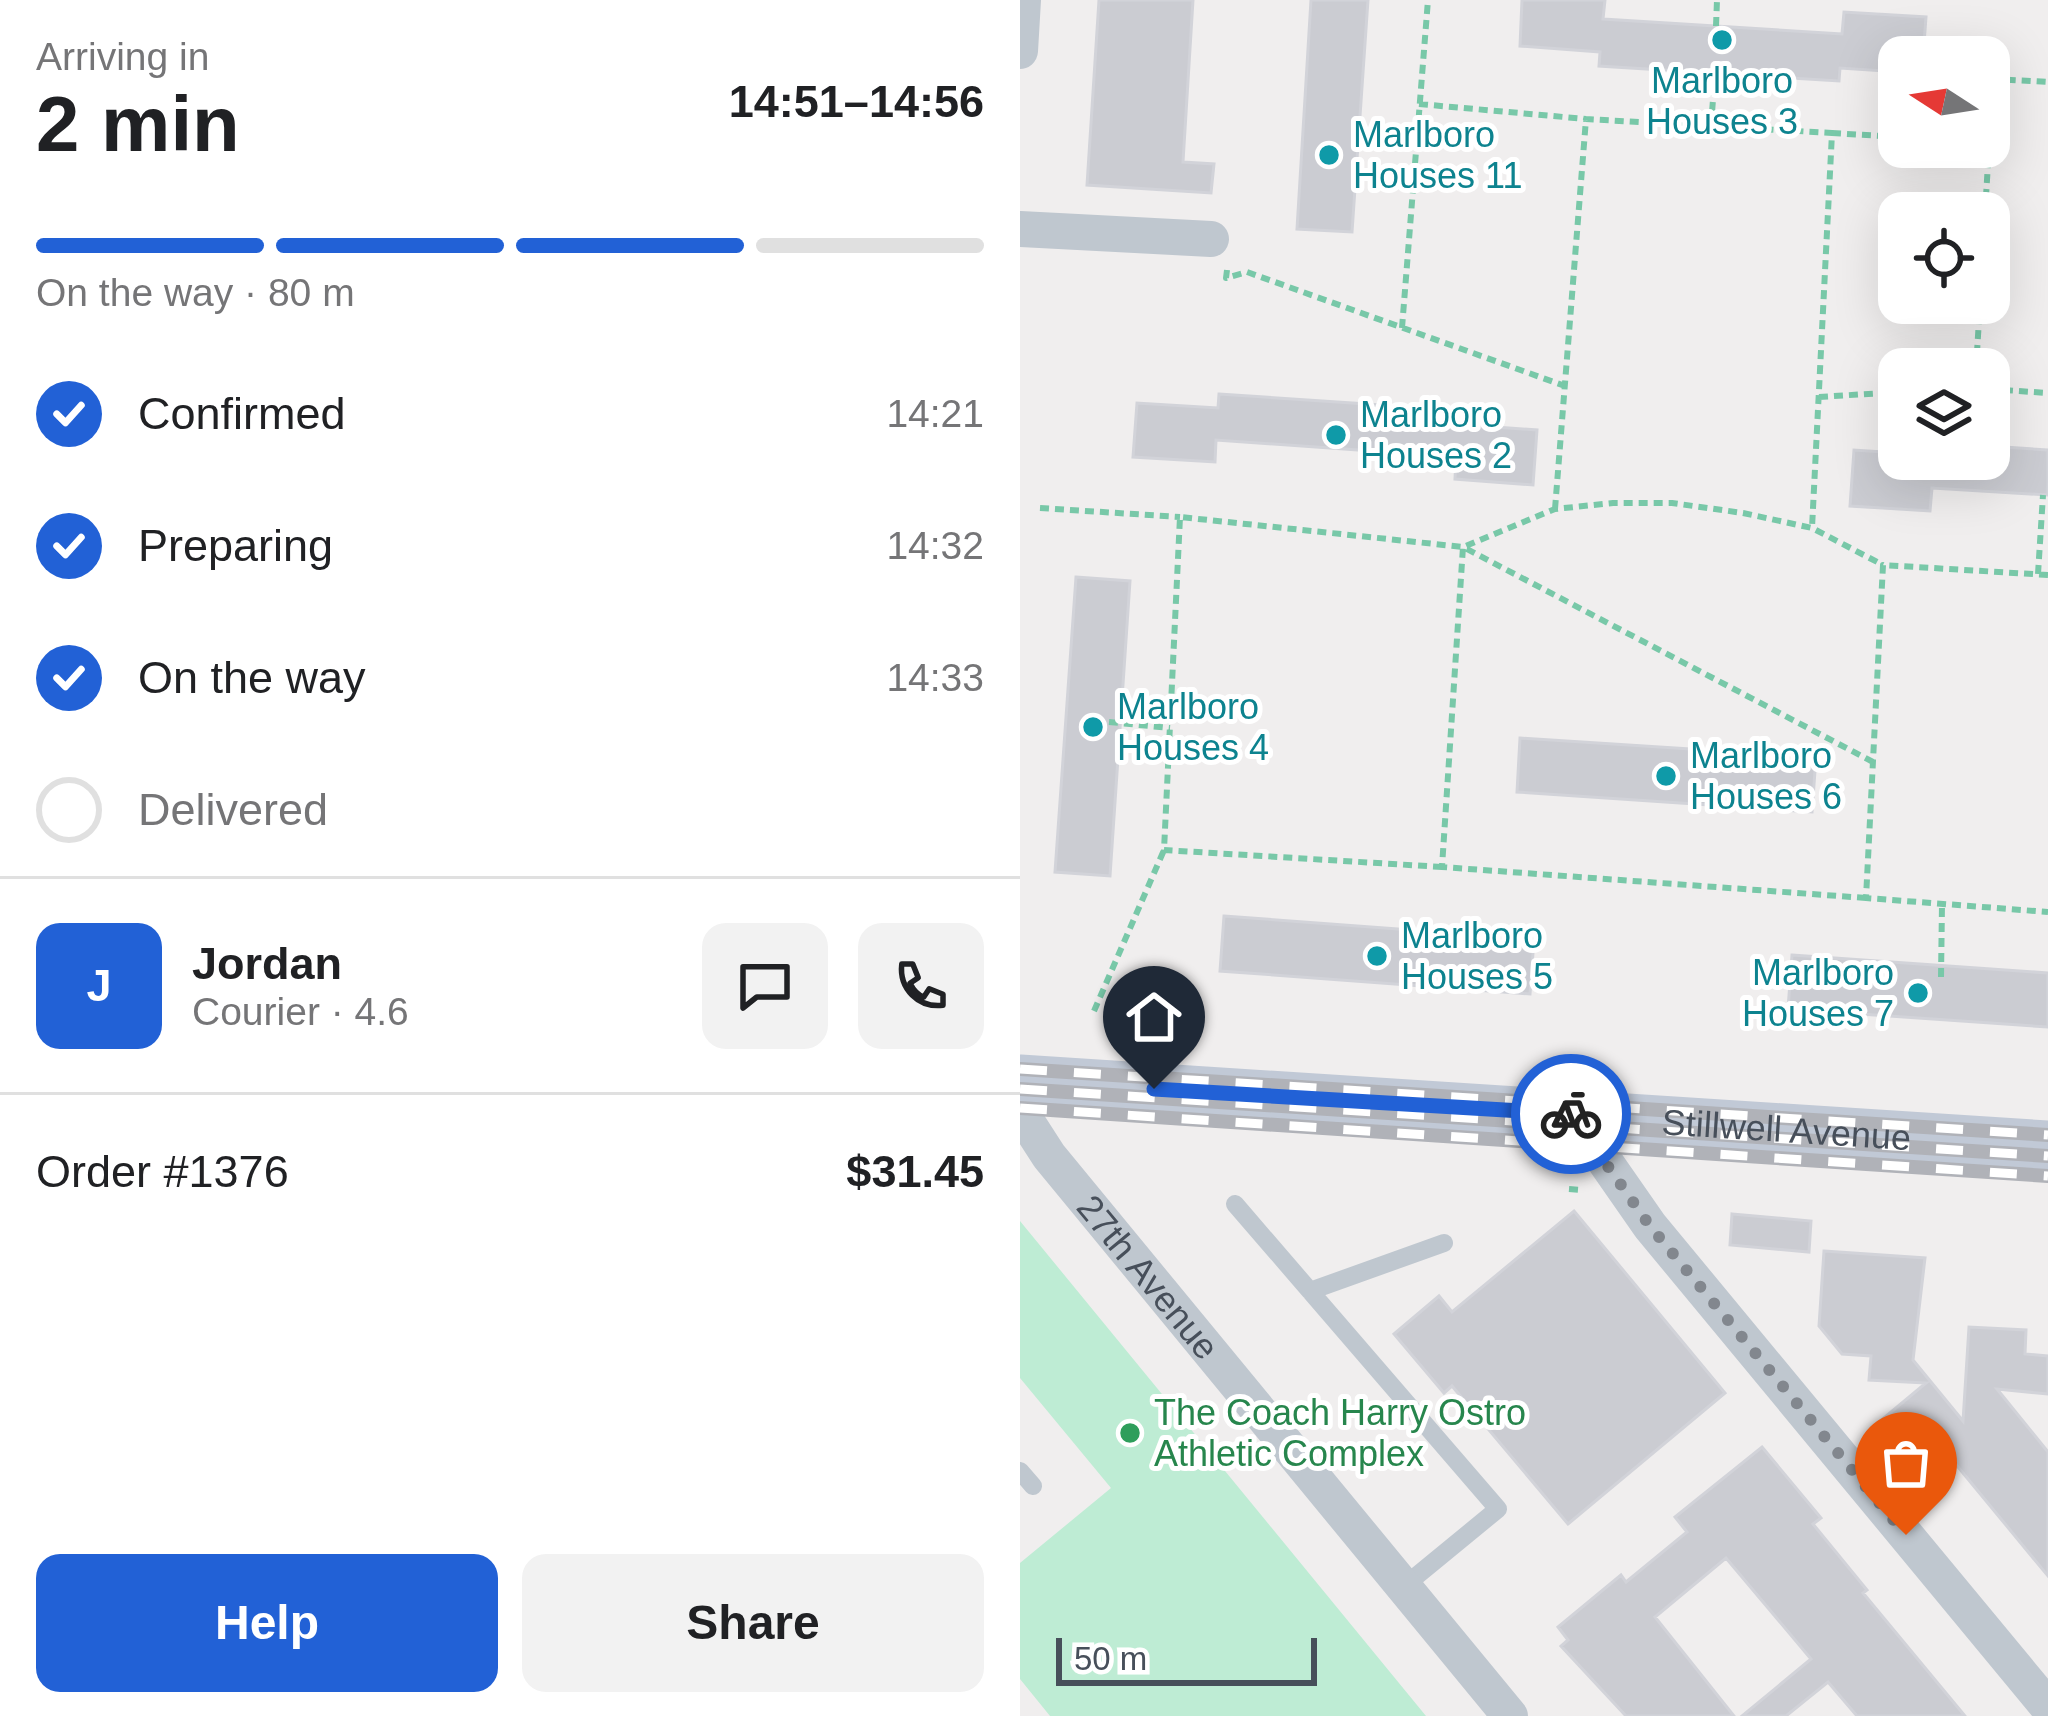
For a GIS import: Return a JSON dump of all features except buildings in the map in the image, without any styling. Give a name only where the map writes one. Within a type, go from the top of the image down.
[{"type":"main road","name":"Stillwell Avenue","points":[[1020,1080],[2048,1146]]},
{"type":"street","points":[[1020,51],[1023,0]]},
{"type":"street","points":[[1020,229],[1210,239]]},
{"type":"street","name":"27th Avenue","points":[[1020,1111],[1049,1156],[1510,1716]]},
{"type":"street","points":[[1572,1114],[1650,1226],[2048,1707]]},
{"type":"lane","points":[[1235,1204],[1498,1509],[1403,1587]]},
{"type":"lane","points":[[1310,1292],[1444,1243]]},
{"type":"path","points":[[1402,328],[1427,0]]},
{"type":"path","points":[[1716,26],[1718,0]]},
{"type":"path","points":[[1711,126],[1715,73]]},
{"type":"path","points":[[2010,80],[2048,82]]},
{"type":"path","points":[[1419,104],[1878,136]]},
{"type":"path","points":[[1555,509],[1586,118]]},
{"type":"path","points":[[1812,528],[1832,134]]},
{"type":"path","points":[[1226,278],[1247,272],[1565,386]]},
{"type":"path","points":[[2010,390],[2048,393]]},
{"type":"path","points":[[1819,397],[1878,393]]},
{"type":"path","points":[[2038,574],[2043,495]]},
{"type":"path","points":[[1463,547],[1555,509],[1672,503],[1812,528],[1883,565],[2048,574]]},
{"type":"path","points":[[1040,508],[1180,517],[1463,547],[1873,762]]},
{"type":"path","points":[[1094,1011],[1164,850],[1180,517]]},
{"type":"path","points":[[1442,867],[1463,547]]},
{"type":"path","points":[[1866,898],[1883,565]]},
{"type":"path","points":[[1109,722],[1170,728]]},
{"type":"path","points":[[1164,850],[2048,911]]},
{"type":"path","points":[[1941,977],[1942,904]]},
{"type":"path","points":[[1569,1190],[1582,1190]]},
{"type":"green space","name":"The Coach Harry Ostro Athletic Complex","points":[[1020,1221],[1426,1716],[1050,1716],[1020,1679],[1020,1563],[1111,1488],[1020,1378]]},
{"type":"railway","points":[[1020,1069],[2048,1135]]},
{"type":"railway","points":[[1020,1089],[2048,1156]]},
{"type":"railway","points":[[1020,1108],[2048,1176]]},
{"type":"way so far","points":[[1571,1114],[1650,1226],[1906,1535]]},
{"type":"place","name":"Marlboro Houses 3","points":[[1722,40]]},
{"type":"place","name":"Marlboro Houses 11","points":[[1329,155]]},
{"type":"place","name":"Marlboro Houses 2","points":[[1336,435]]},
{"type":"place","name":"Marlboro Houses 4","points":[[1093,727]]},
{"type":"place","name":"Marlboro Houses 6","points":[[1666,776]]},
{"type":"place","name":"Marlboro Houses 5","points":[[1377,956]]},
{"type":"place","name":"Marlboro Houses 7","points":[[1918,993]]},
{"type":"place","name":"The Coach Harry Ostro Athletic Complex","points":[[1130,1433]]},
{"type":"route","points":[[1154,1089],[1571,1114]]}]
